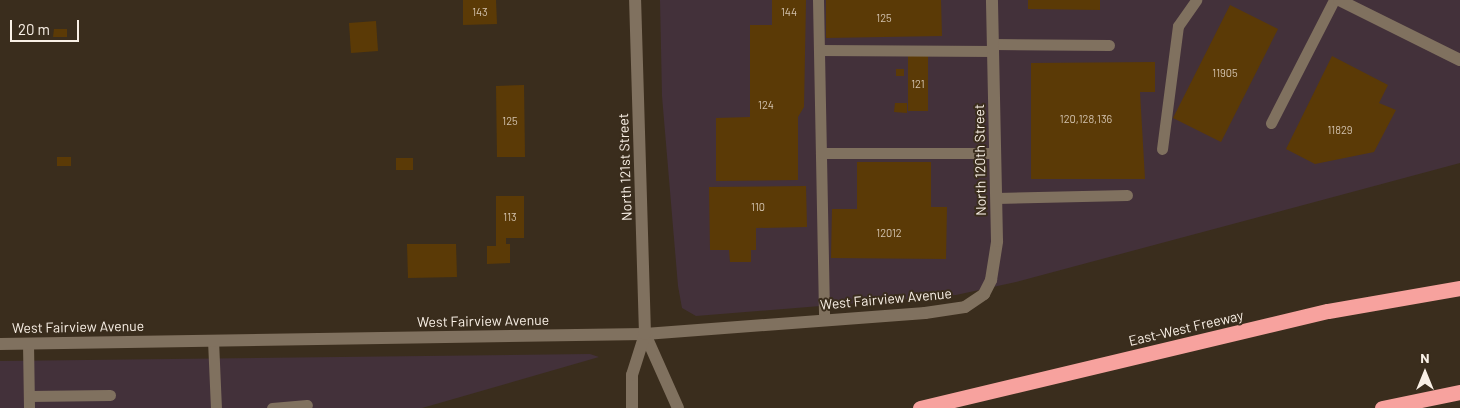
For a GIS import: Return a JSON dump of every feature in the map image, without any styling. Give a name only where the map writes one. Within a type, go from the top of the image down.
[{"type":"highway","name":"East-West Freeway","points":[[920,408],[1328,311],[1460,288]]},
{"type":"highway","points":[[1382,408],[1460,392]]},
{"type":"street","name":"North 121st Street","points":[[635,0],[645,334]]},
{"type":"street","name":"North 120th Street","points":[[964,307],[984,294],[991,280],[997,241],[992,0]]},
{"type":"street","points":[[1339,0],[1460,60]]},
{"type":"street","name":"West Fairview Avenue","points":[[0,344],[645,334],[964,307]]},
{"type":"street","points":[[632,408],[632,375],[645,334]]},
{"type":"street","points":[[645,334],[678,408]]},
{"type":"lane","points":[[818,0],[824,320]]},
{"type":"lane","points":[[1272,124],[1334,0]]},
{"type":"lane","points":[[1162,149],[1178,26],[1194,1]]},
{"type":"lane","points":[[819,50],[1108,44]]},
{"type":"lane","points":[[821,153],[995,153]]},
{"type":"lane","points":[[996,198],[1127,195]]},
{"type":"lane","points":[[213,340],[216,408]]},
{"type":"lane","points":[[28,343],[29,408]]},
{"type":"lane","points":[[29,396],[110,395]]},
{"type":"lane","points":[[272,408],[307,405]]},
{"type":"shaded area","points":[[660,0],[1460,0],[1460,163],[1016,282],[956,295],[696,316],[682,308],[678,286],[662,96]]},
{"type":"shaded area","points":[[590,354],[599,357],[422,408],[0,408],[0,361]]},
{"type":"building","points":[[463,0],[496,0],[497,24],[463,25]]},
{"type":"building","points":[[772,0],[806,0],[804,107],[798,117],[798,180],[716,181],[716,118],[750,117],[750,25],[772,25]]},
{"type":"building","points":[[826,0],[941,0],[942,36],[826,38]]},
{"type":"building","points":[[1028,0],[1100,0],[1100,10],[1028,9]]},
{"type":"building","points":[[1230,5],[1278,29],[1221,142],[1173,118]]},
{"type":"building","points":[[376,21],[378,51],[351,53],[349,23]]},
{"type":"building","points":[[54,29],[67,29],[67,37],[53,37]]},
{"type":"building","points":[[908,56],[928,56],[928,111],[908,111]]},
{"type":"building","points":[[1332,56],[1388,85],[1379,103],[1396,110],[1374,152],[1315,164],[1286,149]]},
{"type":"building","points":[[1155,62],[1155,92],[1140,92],[1145,179],[1031,179],[1031,63]]},
{"type":"building","points":[[896,69],[904,69],[904,76],[896,76]]},
{"type":"building","points":[[524,85],[525,157],[497,157],[496,86]]},
{"type":"building","points":[[895,103],[907,103],[907,113],[894,112]]},
{"type":"building","points":[[57,157],[71,157],[71,166],[57,166]]},
{"type":"building","points":[[396,158],[413,158],[413,170],[396,170]]},
{"type":"building","points":[[857,162],[931,162],[931,207],[947,207],[946,259],[831,258],[832,209],[857,209]]},
{"type":"building","points":[[806,186],[807,227],[756,228],[756,250],[751,250],[751,262],[730,262],[729,250],[710,250],[709,187]]},
{"type":"building","points":[[496,196],[524,196],[524,238],[506,238],[506,244],[510,244],[510,263],[487,264],[487,246],[496,246]]},
{"type":"building","points":[[407,244],[456,244],[457,277],[408,278]]}]
